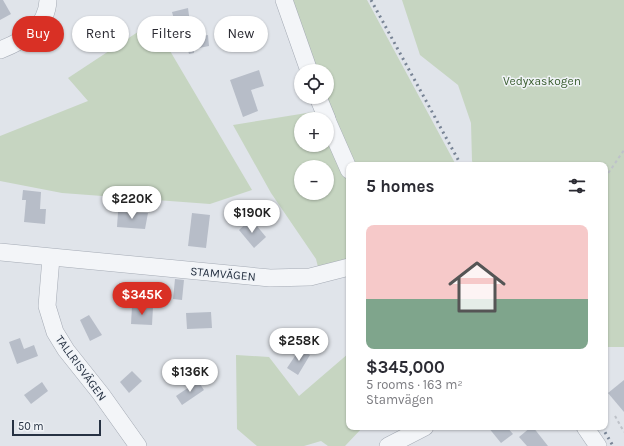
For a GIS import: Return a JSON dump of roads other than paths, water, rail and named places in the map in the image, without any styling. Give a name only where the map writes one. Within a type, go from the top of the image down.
[{"type":"street","points":[[0,50],[33,32],[44,21],[48,0]]},
{"type":"street","points":[[284,0],[307,64]]},
{"type":"street","points":[[334,136],[346,163]]},
{"type":"street","name":"STAMVÄGEN","points":[[0,252],[270,278],[310,277],[346,268]]},
{"type":"street","name":"TALLRISVÄGEN","points":[[51,258],[47,306],[55,332],[66,350],[101,394],[138,446]]},
{"type":"street","points":[[388,446],[419,430]]},
{"type":"street","points":[[587,430],[598,446]]},
{"type":"railway","points":[[371,0],[459,162]]},
{"type":"railway","points":[[604,430],[613,446]]},
{"type":"park label","name":"Vedyxaskogen","points":[[542,81]]}]
